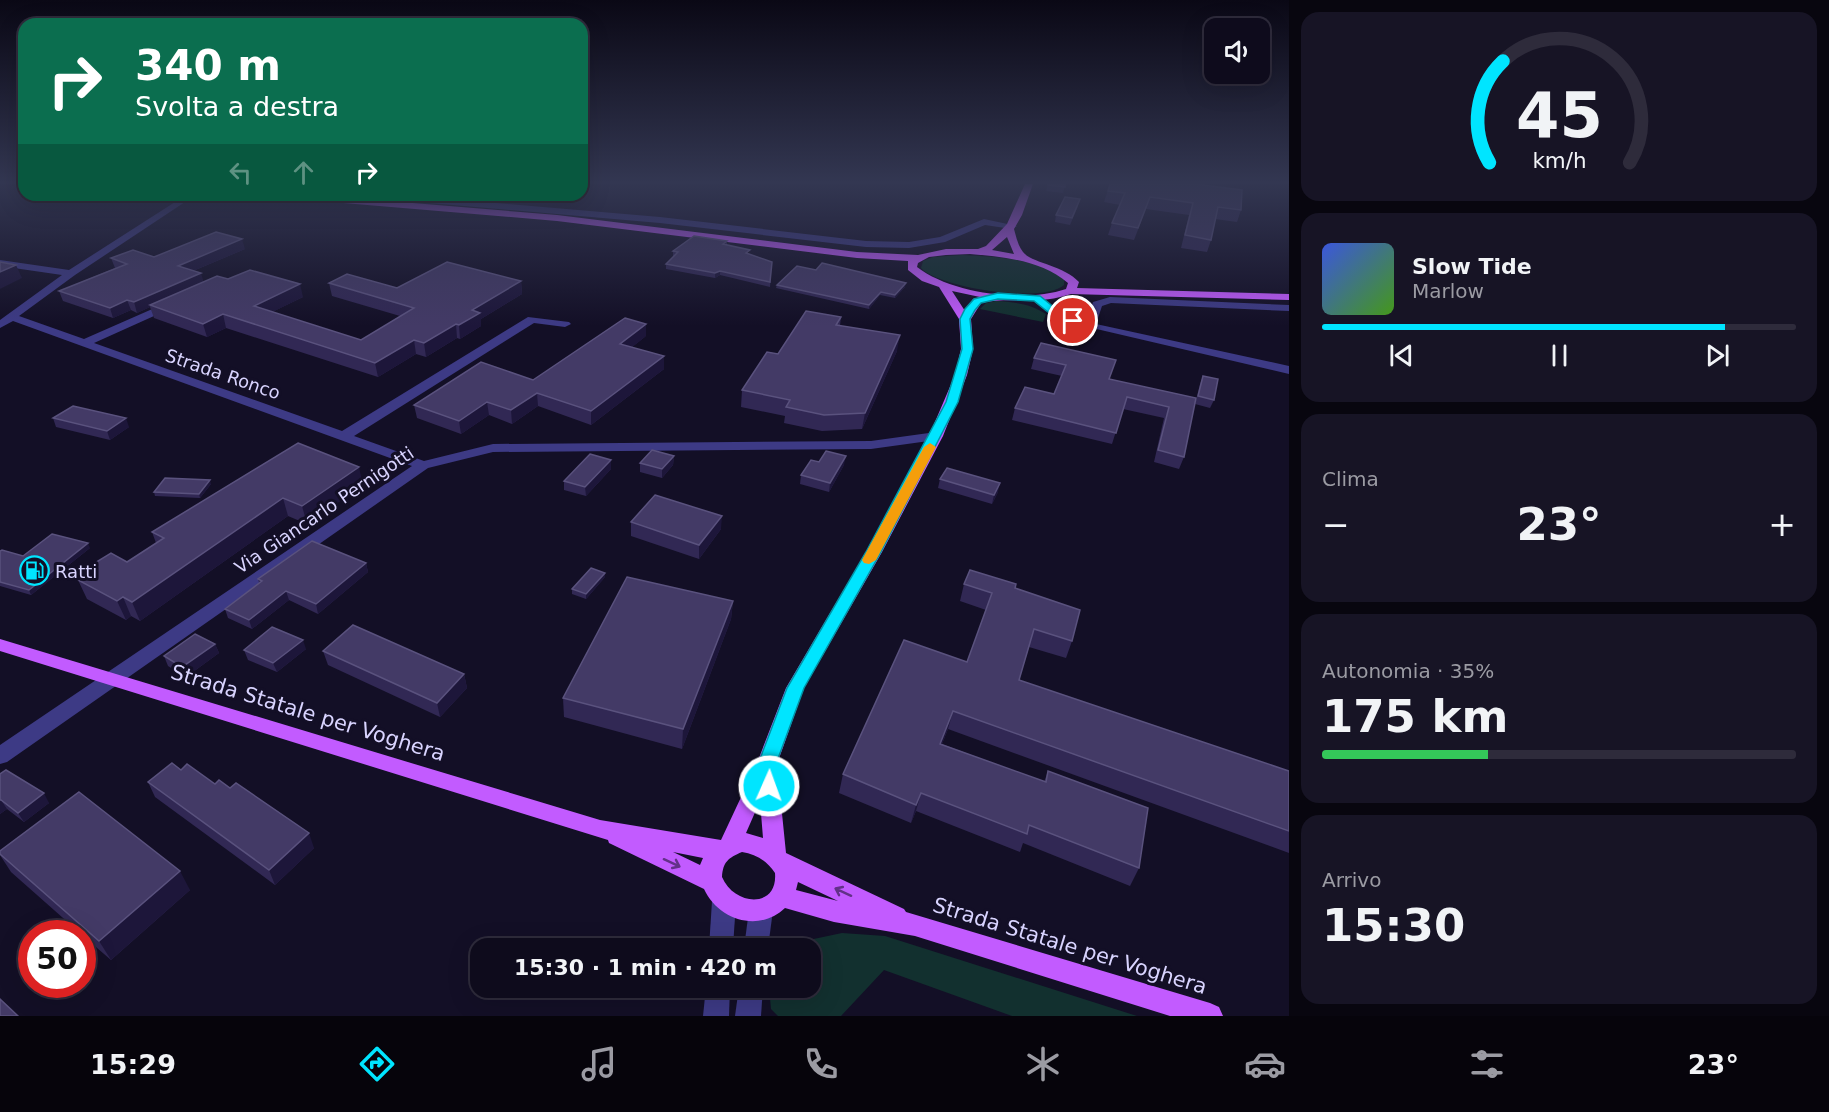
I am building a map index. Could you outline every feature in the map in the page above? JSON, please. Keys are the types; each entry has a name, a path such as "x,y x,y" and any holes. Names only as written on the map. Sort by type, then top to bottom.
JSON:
{"main road":[{"path":"666,231 857,255 917,258 941,252 979,252 1027,260 1070,276 1145,292"},
{"path":"979,252 988,250 1007,231"},
{"path":"1012,231 1018,253 1027,260"},
{"path":"857,255 912,268 943,285 998,296 1036,298 1070,291 1289,297"},
{"path":"912,268 913,261 917,258"},
{"path":"1070,276 1074,282 1070,291"},
{"path":"767,764 778,858 786,874 786,886 781,896 761,910 736,908 724,901 716,892 711,881 710,870 725,848 767,764 795,688 874,552 936,436 961,375 967,349 965,319 943,285"},
{"path":"965,319 977,301 998,296"},
{"name":"Strada Statale per Voghera","path":"0,645 600,829 711,881"},
{"name":"Strada Statale per Voghera","path":"600,829 725,848"},
{"path":"725,848 753,843 778,858"},
{"name":"Strada Statale per Voghera","path":"778,858 915,925"},
{"name":"Strada Statale per Voghera","path":"781,896 834,911 915,925 1210,1016"}],"street":[{"path":"0,326 71,273 135,231"},
{"path":"758,231 866,244 909,245 942,240 962,231"},
{"path":"0,263 71,273"},
{"path":"1036,298 1062,318 1090,326 1289,370"},
{"path":"1090,326 1096,304 1110,300 1289,308"},
{"path":"82,344 178,301"},
{"name":"Strada Ronco","path":"12,317 423,465"},
{"path":"344,436 532,319 542,318 565,324"},
{"name":"Via Giancarlo Pernigotti","path":"0,756 423,465 493,448 860,446 936,436"},
{"path":"722,938 724,901"},
{"path":"757,938 761,910"},
{"path":"716,1016 717,998"},
{"path":"748,1016 750,998"}],"green space":[{"path":"963,255 1029,263 1054,272 1064,279 1064,285 1053,291 1036,293 992,291 948,282 921,268 923,261 933,257"},
{"path":"996,301 1022,304 1046,314 1043,322 980,309 986,303"},
{"path":"842,933 885,936 1137,1016 1012,1016 884,970 841,1016 778,1016 771,1009 770,998 821,998 821,938 818,938"}],"building":[{"path":"1186,231 1213,231 1211,240 1185,235"},
{"path":"216,232 242,239 178,266 201,273 134,302 127,300 110,308 59,291 127,264 111,258 133,250 154,257"},
{"path":"694,236 727,241 723,244 750,250 746,253 772,262 770,282 720,271 715,273 666,264 678,252 673,251"},
{"path":"0,262 16,265 0,272"},
{"path":"447,262 521,281 472,310 480,313 459,325 456,324 424,343 414,340 375,363 223,314 203,324 150,305 217,276 228,279 250,270 300,284 254,306 361,340 414,308 329,283 347,274 397,288"},
{"path":"822,263 906,283 895,295 881,292 869,305 777,285 797,266 816,270"},
{"path":"806,311 841,317 836,325 900,335 865,413 824,415 786,407 790,400 742,390 767,352 778,354"},
{"path":"625,318 646,324 620,344 664,356 591,411 537,393 511,410 487,402 459,421 414,405 481,362 533,380"},
{"path":"1041,343 1116,360 1109,379 1196,398 1184,457 1158,450 1169,407 1127,397 1116,433 1015,408 1025,387 1054,394 1066,365 1034,358"},
{"path":"1203,376 1218,379 1214,400 1198,396"},
{"path":"73,406 126,418 107,431 53,418"},
{"path":"298,443 359,467 302,506 283,498 132,602 123,597 117,601 78,580 91,572 85,569 111,553 127,562 164,538 152,532"},
{"path":"652,450 674,456 662,469 640,463"},
{"path":"826,451 846,456 830,483 801,475 811,460 819,462"},
{"path":"590,454 611,460 585,487 564,481"},
{"path":"947,468 1000,483 994,495 940,479"},
{"path":"165,478 210,480 199,494 154,492"},
{"path":"655,495 722,516 699,545 631,522"},
{"path":"52,534 88,543 29,590 0,582 0,551 23,556"},
{"path":"312,541 366,563 316,604 286,591 249,620 225,609 262,581 258,579"},
{"path":"591,568 605,573 586,594 572,589"},
{"path":"970,570 1016,584 1015,588 1080,610 1072,641 1034,629 1019,680 1289,771 1289,831 953,711 940,744 1046,782 1048,771 1148,808 1139,868 1029,825 1027,834 921,793 916,805 843,774 904,640 967,662 992,593 964,584"},
{"path":"627,577 733,601 683,729 563,698"},
{"path":"353,625 464,674 437,703 323,651"},
{"path":"272,627 303,640 273,663 244,650"},
{"path":"195,634 215,644 182,667 164,656"},
{"path":"172,763 181,770 187,764 215,784 219,780 230,788 236,783 309,833 269,870 148,782"},
{"path":"6,770 44,793 18,813 0,800 0,774"},
{"path":"79,792 180,871 99,941 96,938 96,920 75,920 0,854 0,851"},
{"path":"0,999 18,1016 0,1016"}],"slow traffic":[{"path":"869,560 930,447"}],"place":[{"name":"Ratti","path":"34,571"}],"route":[{"path":"769,786 767,764 795,688 874,552 952,402 967,349 968,334 965,319 973,304 998,296 1036,298 1049,310 1062,318 1073,321"}]}
